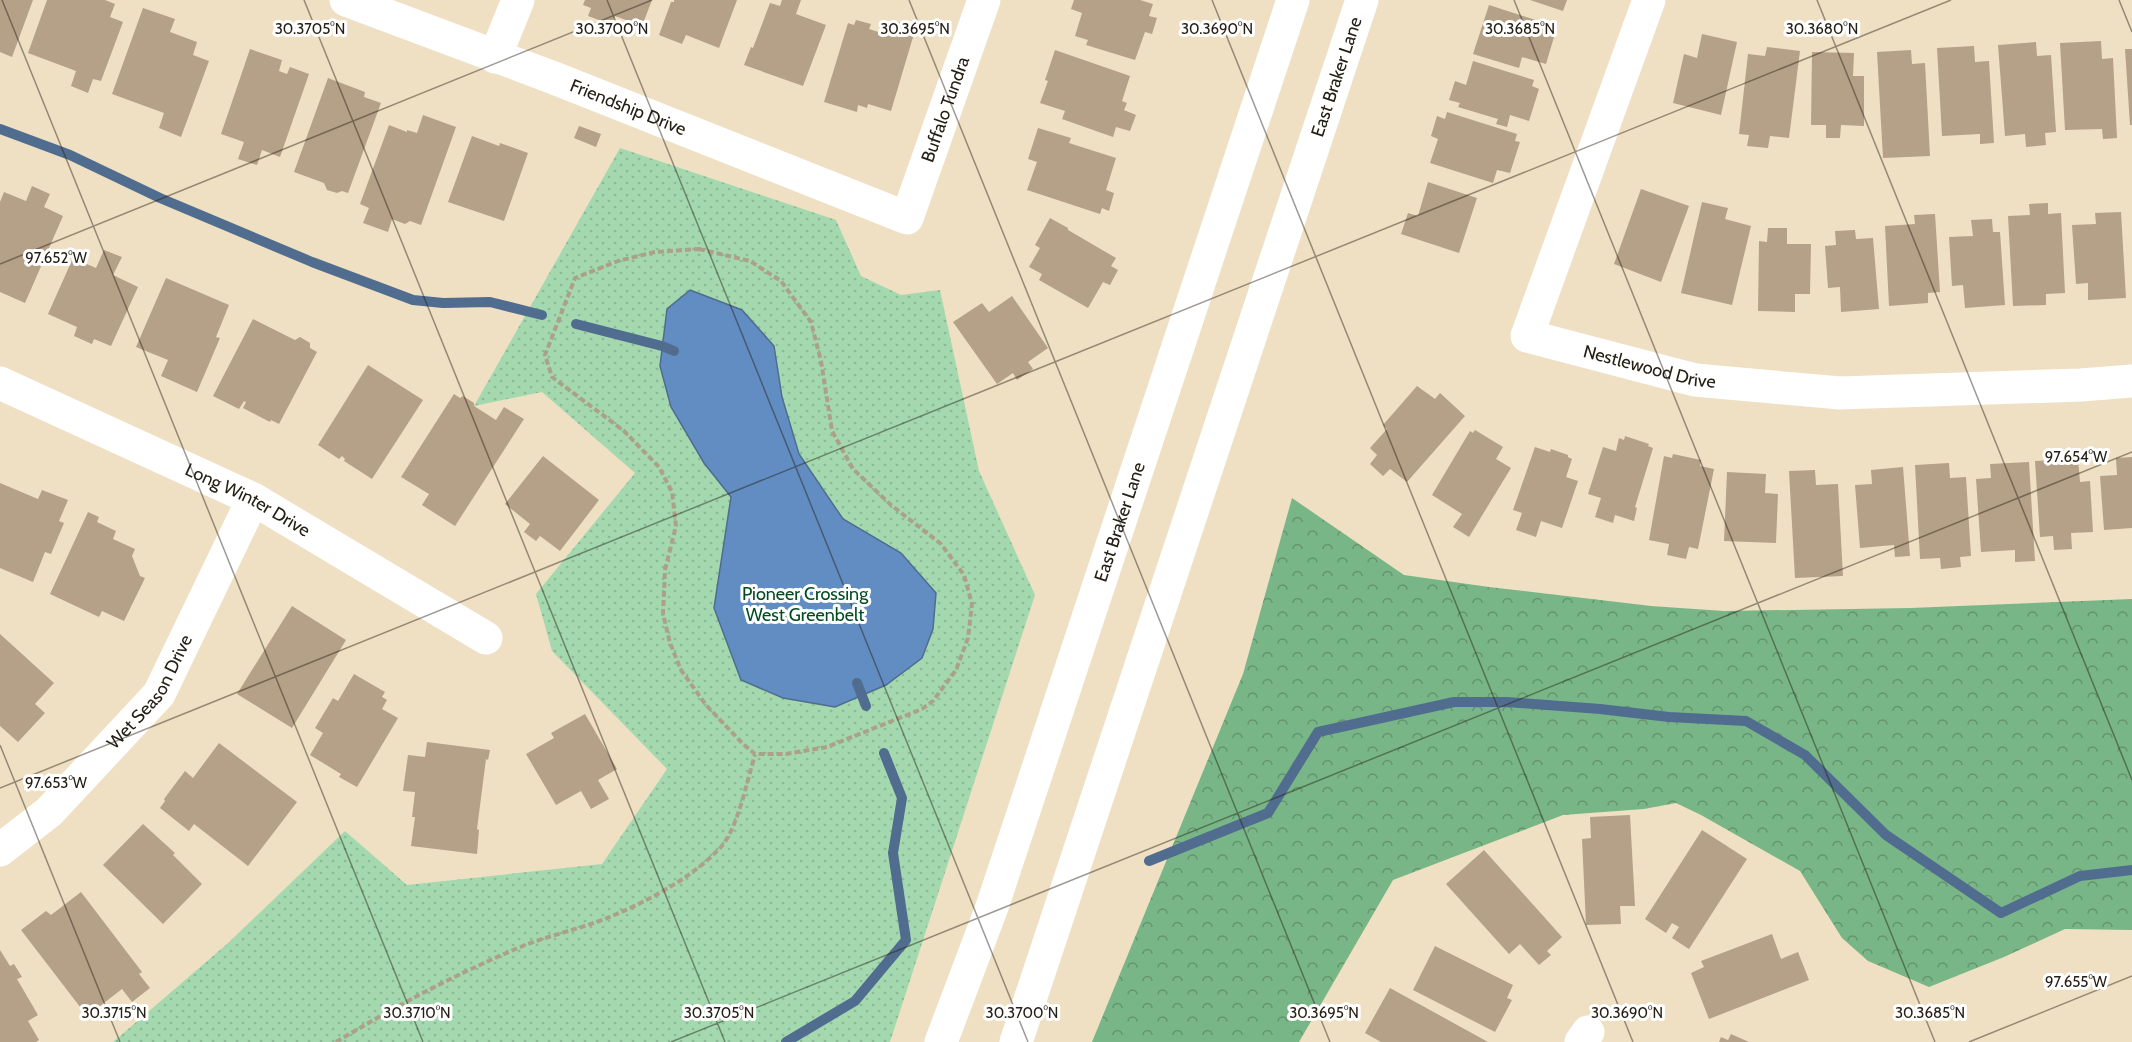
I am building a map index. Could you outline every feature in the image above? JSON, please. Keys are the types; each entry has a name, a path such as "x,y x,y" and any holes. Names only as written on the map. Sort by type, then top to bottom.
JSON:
{"street":[{"name":"Friendship Drive","path":"346,0 554,78 907,218"},
{"path":"495,57 518,0"},
{"name":"Buffalo Tundra","path":"907,218 984,0"},
{"name":"East Braker Lane","path":"941,1042 992,907 1293,0"},
{"name":"East Braker Lane","path":"1016,1042 1362,0"},
{"name":"Nestlewood Drive","path":"1649,0 1527,336 1695,380 1840,393 2081,385 2132,381"},
{"name":"Long Winter Drive","path":"0,383 253,499 486,638"},
{"name":"Wet Season Drive","path":"0,850 49,812 159,694 253,499"}],"path":[{"path":"699,249 750,261 781,281 811,322 821,361 832,431 853,469 891,505 941,544 964,574 972,604 968,638 956,670 933,701 922,709 827,747 786,754 755,754 706,705 681,670 670,643 663,614 664,570 676,526 672,492 658,467 624,431 552,377 545,355 575,278 618,261 655,252 699,249"},
{"path":"336,1042 402,1003 470,968 537,940 604,919 675,885 721,847 738,813 755,754"}],"green space":[{"name":"Pioneer Crossing West Greenbelt","path":"620,148 836,220 861,276 901,295 940,290 979,471 1035,595 890,1042 113,1042 227,944 345,831 407,885 602,864 667,769 552,651 536,594 635,473 542,392 474,406"},
{"path":"1292,498 1404,575 1489,587 1651,606 1724,611 1910,608 2132,599 2132,930 2065,929 2004,957 1929,987 1868,961 1842,938 1800,871 1676,803 1644,809 1563,815 1393,880 1299,1042 1092,1042 1243,674"}],"water":[{"path":"690,290 742,310 774,346 782,397 799,454 843,519 901,553 936,593 933,629 922,658 886,685 835,707 783,698 741,680 714,608 731,497 704,463 671,407 660,366 667,309"}],"building":[{"path":"0,0 33,0 12,57 0,52"},
{"path":"47,0 105,0 115,4 110,17 123,22 101,81 93,79 88,93 71,86 76,71 28,53"},
{"path":"585,0 652,0 642,26 615,16 612,25 588,16 591,8 583,5"},
{"path":"674,0 737,0 719,48 686,35 682,44 659,35 671,2"},
{"path":"782,0 801,0 796,14 826,25 803,86 744,65 770,3 780,6"},
{"path":"1074,0 1140,0 1153,4 1149,16 1157,18 1152,34 1145,32 1135,60 1086,45 1088,40 1075,36 1082,13 1071,9"},
{"path":"1530,0 1567,0 1563,11"},
{"path":"1489,5 1557,27 1546,64 1522,57 1519,68 1473,54"},
{"path":"143,8 175,19 170,32 197,42 193,55 209,61 181,137 159,128 164,113 112,94"},
{"path":"856,20 871,24 869,29 891,36 896,21 916,27 891,111 868,104 867,108 858,105 857,112 824,102 848,23 854,25"},
{"path":"1702,34 1737,42 1721,115 1673,103 1684,54 1697,58"},
{"path":"2101,41 2102,59 2113,58 2117,138 2103,139 2102,129 2065,130 2060,43"},
{"path":"2036,42 2037,56 2051,55 2056,132 2045,133 2046,145 2026,147 2025,134 2005,136 1998,45"},
{"path":"1974,46 1975,62 1989,61 1994,143 1980,144 1980,134 1942,136 1937,48"},
{"path":"1767,47 1800,51 1789,138 1770,136 1768,148 1747,146 1749,135 1739,134 1748,54 1765,56"},
{"path":"250,49 282,60 279,71 287,74 290,67 309,74 280,157 262,150 257,165 238,159 244,142 221,134"},
{"path":"2125,49 2132,49 2132,125 2130,125"},
{"path":"1055,50 1130,76 1122,101 1127,103 1124,110 1136,115 1130,131 1116,127 1113,137 1062,119 1065,111 1040,103"},
{"path":"1911,50 1912,64 1925,63 1930,156 1883,158 1877,52"},
{"path":"1812,52 1854,53 1853,76 1864,76 1864,126 1841,125 1840,138 1826,138 1826,125 1811,125"},
{"path":"1473,61 1534,80 1532,86 1539,89 1529,121 1510,115 1507,127 1496,124 1498,119 1458,107 1460,103 1449,100 1455,81 1466,85"},
{"path":"328,78 365,92 364,97 381,103 348,193 327,190 324,183 294,172"},
{"path":"1447,112 1517,134 1515,141 1520,142 1510,173 1497,170 1493,183 1430,163 1438,139 1431,136 1437,116 1445,119"},
{"path":"423,115 456,127 421,225 410,221 405,224 392,219 388,232 363,223 369,208 360,204 389,125 417,133"},
{"path":"579,126 601,134 596,147 574,138"},
{"path":"1038,128 1071,138 1069,143 1116,158 1106,190 1114,193 1109,211 1102,208 1100,214 1027,190 1037,162 1028,159"},
{"path":"472,136 528,153 504,221 448,202"},
{"path":"1428,182 1477,198 1459,253 1401,234 1408,213 1418,216"},
{"path":"32,186 50,194 44,207 63,216 25,303 0,292 0,202 4,192 26,201"},
{"path":"1641,189 1689,206 1661,282 1614,264"},
{"path":"1702,202 1728,208 1725,219 1751,226 1732,305 1681,293"},
{"path":"2048,203 2048,214 2061,213 2065,293 2046,294 2046,305 2013,306 2008,216 2030,215 2029,204"},
{"path":"2121,212 2126,298 2088,300 2088,283 2076,284 2072,225 2096,224 2095,213"},
{"path":"1935,214 1940,292 1928,293 1928,303 1889,306 1885,226 1915,224 1914,215"},
{"path":"1050,218 1116,258 1111,266 1118,270 1110,285 1103,282 1088,308 1039,280 1042,274 1029,267 1040,248 1035,245"},
{"path":"1992,219 1993,232 2000,232 2005,305 1965,308 1963,285 1952,286 1949,237 1973,236 1971,220"},
{"path":"1768,228 1787,228 1787,244 1811,244 1810,294 1795,294 1795,312 1758,311 1759,241 1767,242"},
{"path":"1855,230 1856,239 1873,238 1879,309 1841,312 1840,287 1828,288 1825,246 1836,245 1835,231"},
{"path":"104,250 122,257 113,275 138,287 111,346 94,339 92,344 74,336 77,327 48,314 73,258 96,268"},
{"path":"166,278 229,305 216,337 220,338 197,392 161,376 168,360 136,347"},
{"path":"1012,296 1048,348 1028,362 1033,369 1017,380 1013,373 997,384 953,322 982,303 989,312"},
{"path":"253,319 295,340 300,337 310,343 310,348 317,352 279,424 271,420 270,422 243,408 246,402 244,401 239,409 213,396"},
{"path":"368,365 423,400 372,479 344,461 342,456 339,459 318,445"},
{"path":"1417,386 1435,399 1440,393 1465,416 1407,482 1390,469 1383,476 1370,464 1377,455 1370,448 1387,429 1383,425"},
{"path":"454,394 460,398 463,396 496,420 504,407 524,419 455,526 422,505 429,494 401,477"},
{"path":"1475,430 1503,447 1496,459 1511,468 1469,537 1453,527 1462,514 1432,495 1470,431 1473,433"},
{"path":"1625,436 1649,444 1648,446 1653,448 1635,507 1637,508 1634,521 1615,515 1613,523 1595,517 1601,498 1588,494 1603,447 1616,451 1619,438 1624,440"},
{"path":"1535,447 1550,452 1551,449 1568,455 1572,459 1566,477 1578,481 1562,528 1541,521 1536,537 1516,530 1522,513 1513,510"},
{"path":"1673,454 1701,460 1700,466 1714,469 1698,549 1689,547 1686,559 1667,555 1669,544 1649,540 1664,456 1672,458"},
{"path":"543,456 599,500 560,551 540,536 536,541 524,532 530,524 505,504"},
{"path":"2132,457 2132,528 2104,530 2100,476 2117,475 2116,458"},
{"path":"2078,459 2080,482 2090,481 2093,532 2071,533 2072,549 2054,550 2053,536 2040,537 2035,461"},
{"path":"2029,462 2035,561 2015,562 2015,550 1981,552 1976,479 1991,478 1990,464"},
{"path":"1949,463 1950,478 1966,477 1971,556 1960,557 1961,567 1941,569 1940,558 1920,559 1915,465"},
{"path":"1903,467 1910,556 1895,557 1894,545 1860,548 1855,485 1872,484 1871,470"},
{"path":"1815,470 1816,485 1838,484 1843,576 1795,578 1789,471"},
{"path":"1727,472 1766,474 1765,493 1778,494 1776,543 1724,541"},
{"path":"0,483 38,499 42,490 68,500 59,521 64,523 51,554 45,552 33,582 0,568"},
{"path":"88,512 99,517 97,522 116,531 113,539 135,549 132,556 140,576 145,578 124,621 102,611 99,617 50,594"},
{"path":"292,606 346,640 292,728 237,694"},
{"path":"0,634 54,683 35,704 45,713 18,742 0,726"},
{"path":"354,674 385,692 382,697 387,700 382,709 398,718 357,787 339,777 341,774 310,755 323,733 315,728 333,698 338,701"},
{"path":"585,714 617,769 598,780 609,799 591,809 581,791 556,805 526,754 554,738 551,733"},
{"path":"427,742 490,750 488,760 486,759 477,829 479,830 477,854 411,846 415,817 412,817 415,792 403,791 408,755 425,757"},
{"path":"219,743 297,802 248,866 194,824 189,831 160,808 185,771 193,778"},
{"path":"1630,815 1635,906 1620,906 1621,924 1586,925 1582,839 1591,838 1590,817"},
{"path":"143,824 175,853 173,855 202,884 163,924 103,865"},
{"path":"1702,830 1747,859 1689,949 1672,938 1679,927 1672,923 1666,933 1645,919"},
{"path":"1484,850 1562,937 1547,951 1551,955 1539,965 1520,944 1509,954 1446,884"},
{"path":"81,892 142,972 139,974 150,988 132,1002 122,989 87,1016 21,930 46,911 51,915"},
{"path":"1772,934 1781,959 1798,952 1809,980 1709,1019 1691,973 1704,967 1701,961"},
{"path":"1435,946 1513,985 1507,998 1512,1000 1495,1032 1413,990"},
{"path":"0,950 10,966 14,964 22,977 17,979 38,1015 28,1021 39,1040 36,1042 0,1042"},
{"path":"1390,988 1488,1042 1381,1042 1365,1033"},
{"path":"1731,1034 1749,1042 1719,1042 1721,1037 1728,1040"}],"waterway":[{"path":"0,129 70,155 160,198 312,262 413,300 443,303 490,302 542,315"},
{"path":"576,324 674,351"},
{"path":"857,683 866,706"},
{"path":"1149,861 1268,813 1318,732 1454,702 1507,702 1669,717 1746,721 1805,755 1886,835 2001,913 2080,876 2132,870"},
{"path":"786,1042 855,1001 906,940 893,853 902,798 884,753"}]}
